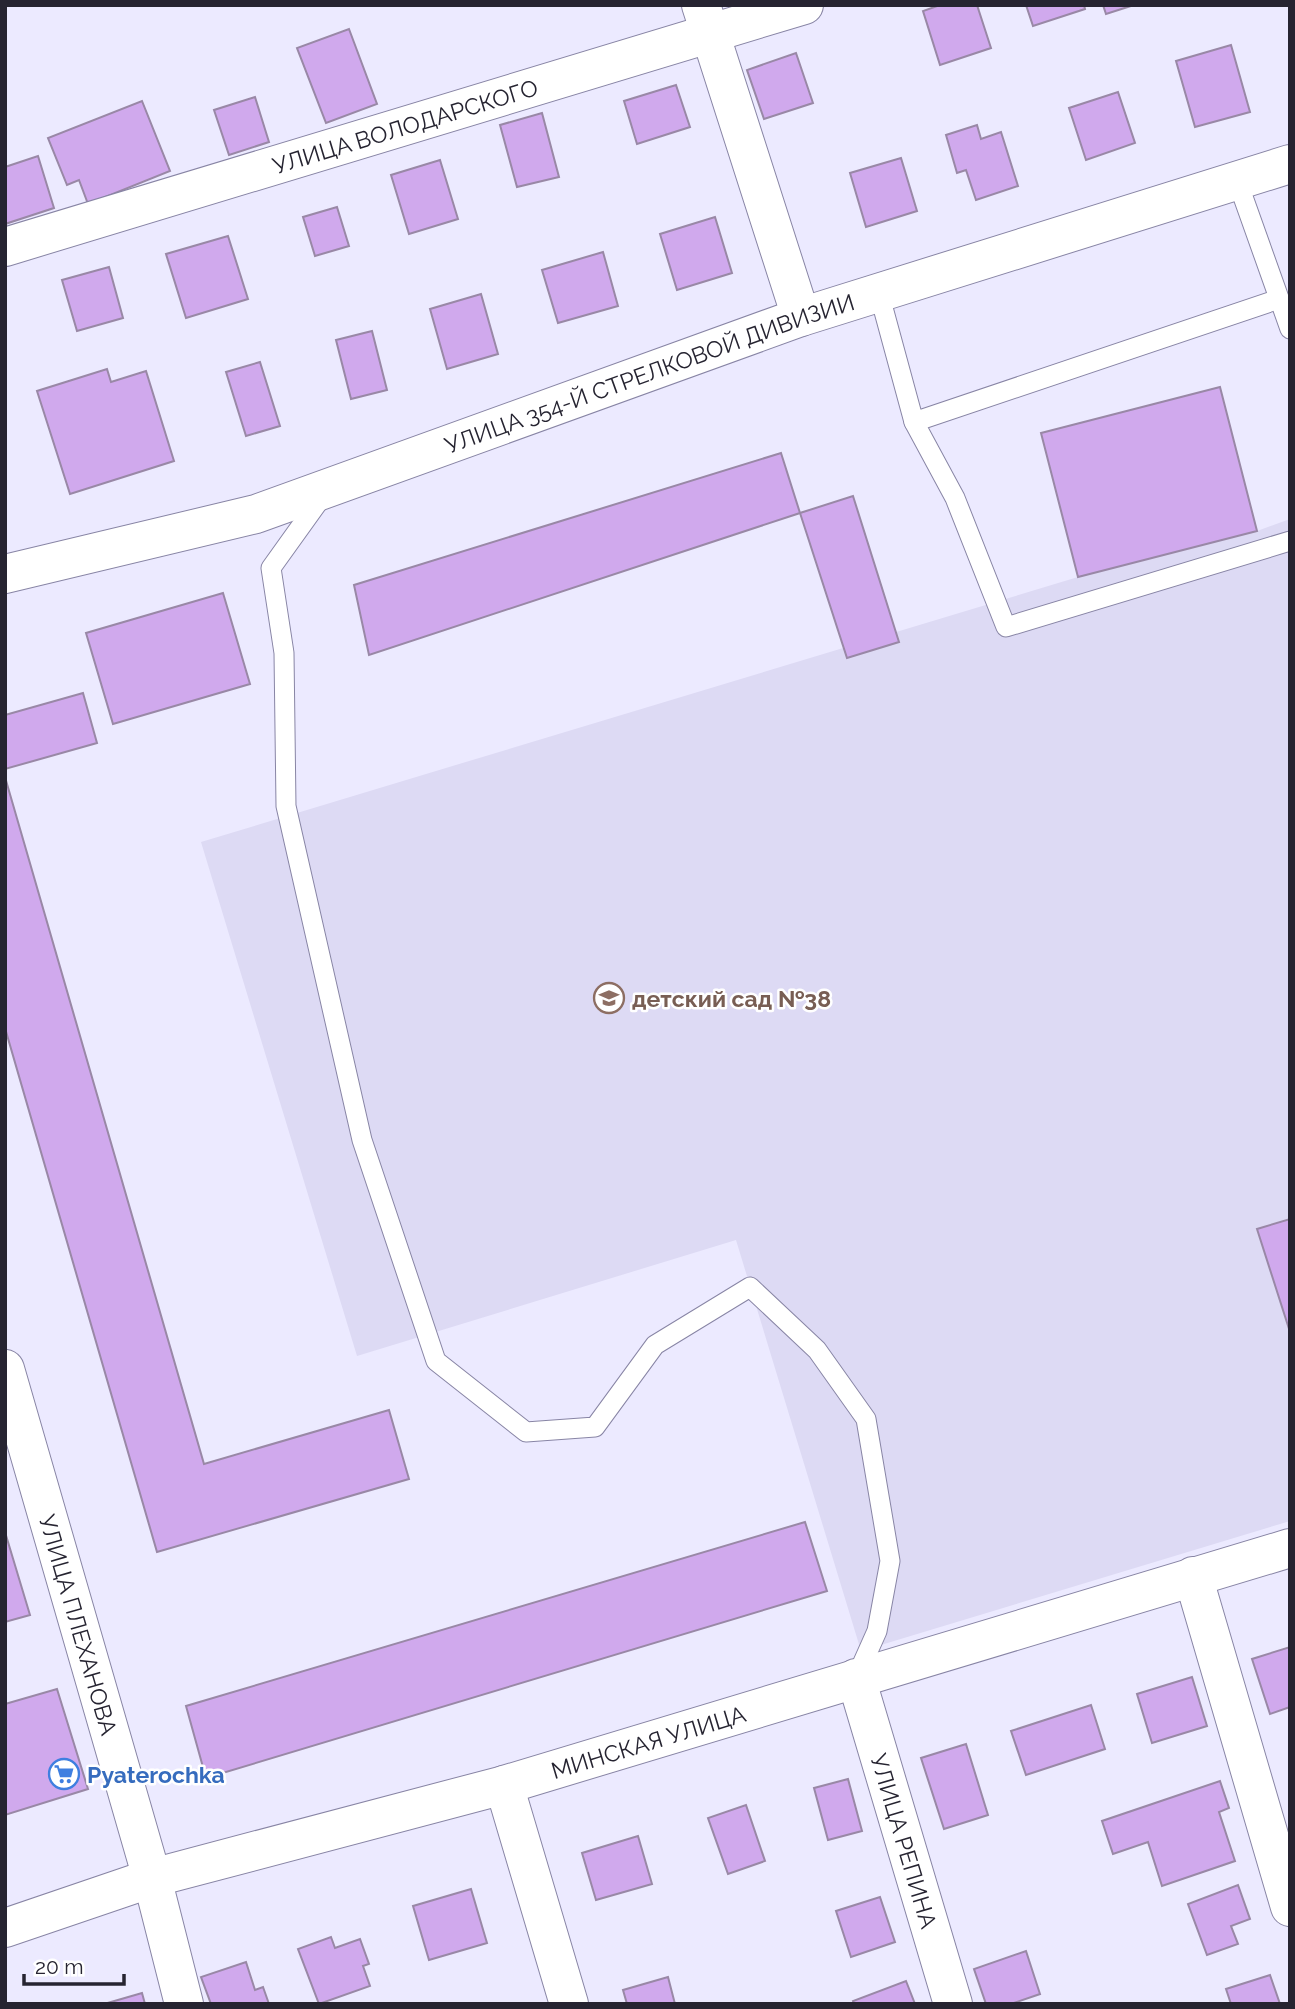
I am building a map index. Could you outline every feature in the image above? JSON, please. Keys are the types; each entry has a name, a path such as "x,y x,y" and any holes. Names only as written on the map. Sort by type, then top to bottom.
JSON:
{"street":[{"name":"УЛИЦА ВОЛОДАРСКОГО","path":"5,247 706,20 804,5"},
{"path":"706,20 801,317"},
{"name":"УЛИЦА 354-Й СТРЕЛКОВОЙ ДИВИЗИИ","path":"5,574 256,514 801,317 1290,164"},
{"name":"УЛИЦА ПЛЕХАНОВА","path":"5,1369 152,1878 184,2004"},
{"name":"МИНСКАЯ УЛИЦА","path":"5,1928 152,1878 504,1785 1290,1548"},
{"path":"1193,1576 1290,1907"},
{"name":"УЛИЦА РЕПИНА","path":"856,1678 953,2004"},
{"path":"504,1785 569,2004"}],"lane":[{"path":"1237,180 1290,329"},
{"path":"879,293 914,422 955,498 1006,627 1290,541"},
{"path":"914,422 1279,299"},
{"path":"328,488 271,568 284,653 286,806 362,1140 436,1361 526,1432 594,1427 655,1345 750,1287 817,1350 866,1419 890,1561 877,1631 856,1678"}],"shaded area":[{"path":"1290,519 1290,1521 861,1651 736,1240 357,1356 201,842 1078,577 1257,531"}],"building":[{"path":"940,5 977,5 991,48 940,65 923,11"},
{"path":"1026,5 1084,5 1085,9 1033,26"},
{"path":"1103,5 1134,5 1106,14"},
{"path":"349,29 377,104 326,123 297,48"},
{"path":"1231,45 1250,112 1195,127 1176,61"},
{"path":"796,53 813,103 764,119 747,70"},
{"path":"676,85 690,127 637,144 624,101"},
{"path":"1118,92 1135,143 1086,160 1069,108"},
{"path":"255,97 269,142 229,155 214,110"},
{"path":"142,101 170,171 88,204 79,180 67,185 48,138"},
{"path":"542,113 559,177 517,187 500,125"},
{"path":"977,125 981,139 1001,132 1018,186 976,200 966,170 957,173 946,135"},
{"path":"38,156 54,208 5,224 5,167"},
{"path":"901,158 917,211 866,227 850,173"},
{"path":"440,160 458,219 409,234 391,175"},
{"path":"337,207 349,246 315,256 303,217"},
{"path":"715,217 732,273 677,290 660,234"},
{"path":"228,236 248,299 186,318 166,254"},
{"path":"603,252 618,306 558,323 542,270"},
{"path":"109,267 123,318 77,331 62,280"},
{"path":"481,294 498,354 447,369 430,309"},
{"path":"372,331 387,390 351,399 336,340"},
{"path":"260,362 280,426 246,436 226,372"},
{"path":"107,369 111,382 146,371 174,461 70,494 37,391"},
{"path":"1220,387 1257,531 1078,577 1041,433"},
{"path":"781,453 800,513 369,655 354,585"},
{"path":"853,496 899,642 847,658 800,513"},
{"path":"223,593 250,684 113,724 86,633"},
{"path":"83,693 97,743 5,769 5,715"},
{"path":"5,777 204,1464 389,1410 409,1479 157,1552 5,1028"},
{"path":"1290,1219 1290,1332 1257,1229"},
{"path":"805,1522 827,1591 206,1778 186,1706"},
{"path":"5,1532 30,1615 5,1622"},
{"path":"1290,1647 1290,1707 1270,1714 1252,1659"},
{"path":"1192,1677 1207,1726 1152,1743 1137,1694"},
{"path":"57,1689 88,1789 5,1815 5,1704"},
{"path":"1091,1705 1105,1749 1026,1775 1011,1731"},
{"path":"966,1744 988,1815 944,1829 921,1758"},
{"path":"848,1779 862,1831 828,1840 814,1788"},
{"path":"1220,1781 1229,1808 1219,1812 1235,1861 1162,1886 1148,1842 1113,1854 1102,1821"},
{"path":"746,1805 765,1861 728,1874 708,1818"},
{"path":"638,1836 652,1884 596,1900 582,1853"},
{"path":"1238,1885 1250,1919 1231,1926 1238,1944 1207,1955 1188,1904"},
{"path":"471,1889 487,1943 429,1960 413,1906"},
{"path":"880,1897 895,1942 851,1957 836,1911"},
{"path":"331,1937 335,1948 360,1939 369,1964 363,1966 370,1986 319,2004 298,1949"},
{"path":"1026,1951 1040,1994 1011,2004 986,2004 974,1969"},
{"path":"246,1962 255,1990 263,1987 269,2004 211,2004 201,1977"},
{"path":"1270,1975 1280,2004 1231,2004 1226,1989"},
{"path":"668,1977 675,2004 627,2004 623,1990"},
{"path":"906,1981 915,2004 854,2004 853,2001"},
{"path":"142,1993 145,2004 104,2004"}],"place":[{"name":"детский сад №38","path":"609,998"},
{"name":"Pyaterochka","path":"64,1774"}]}
